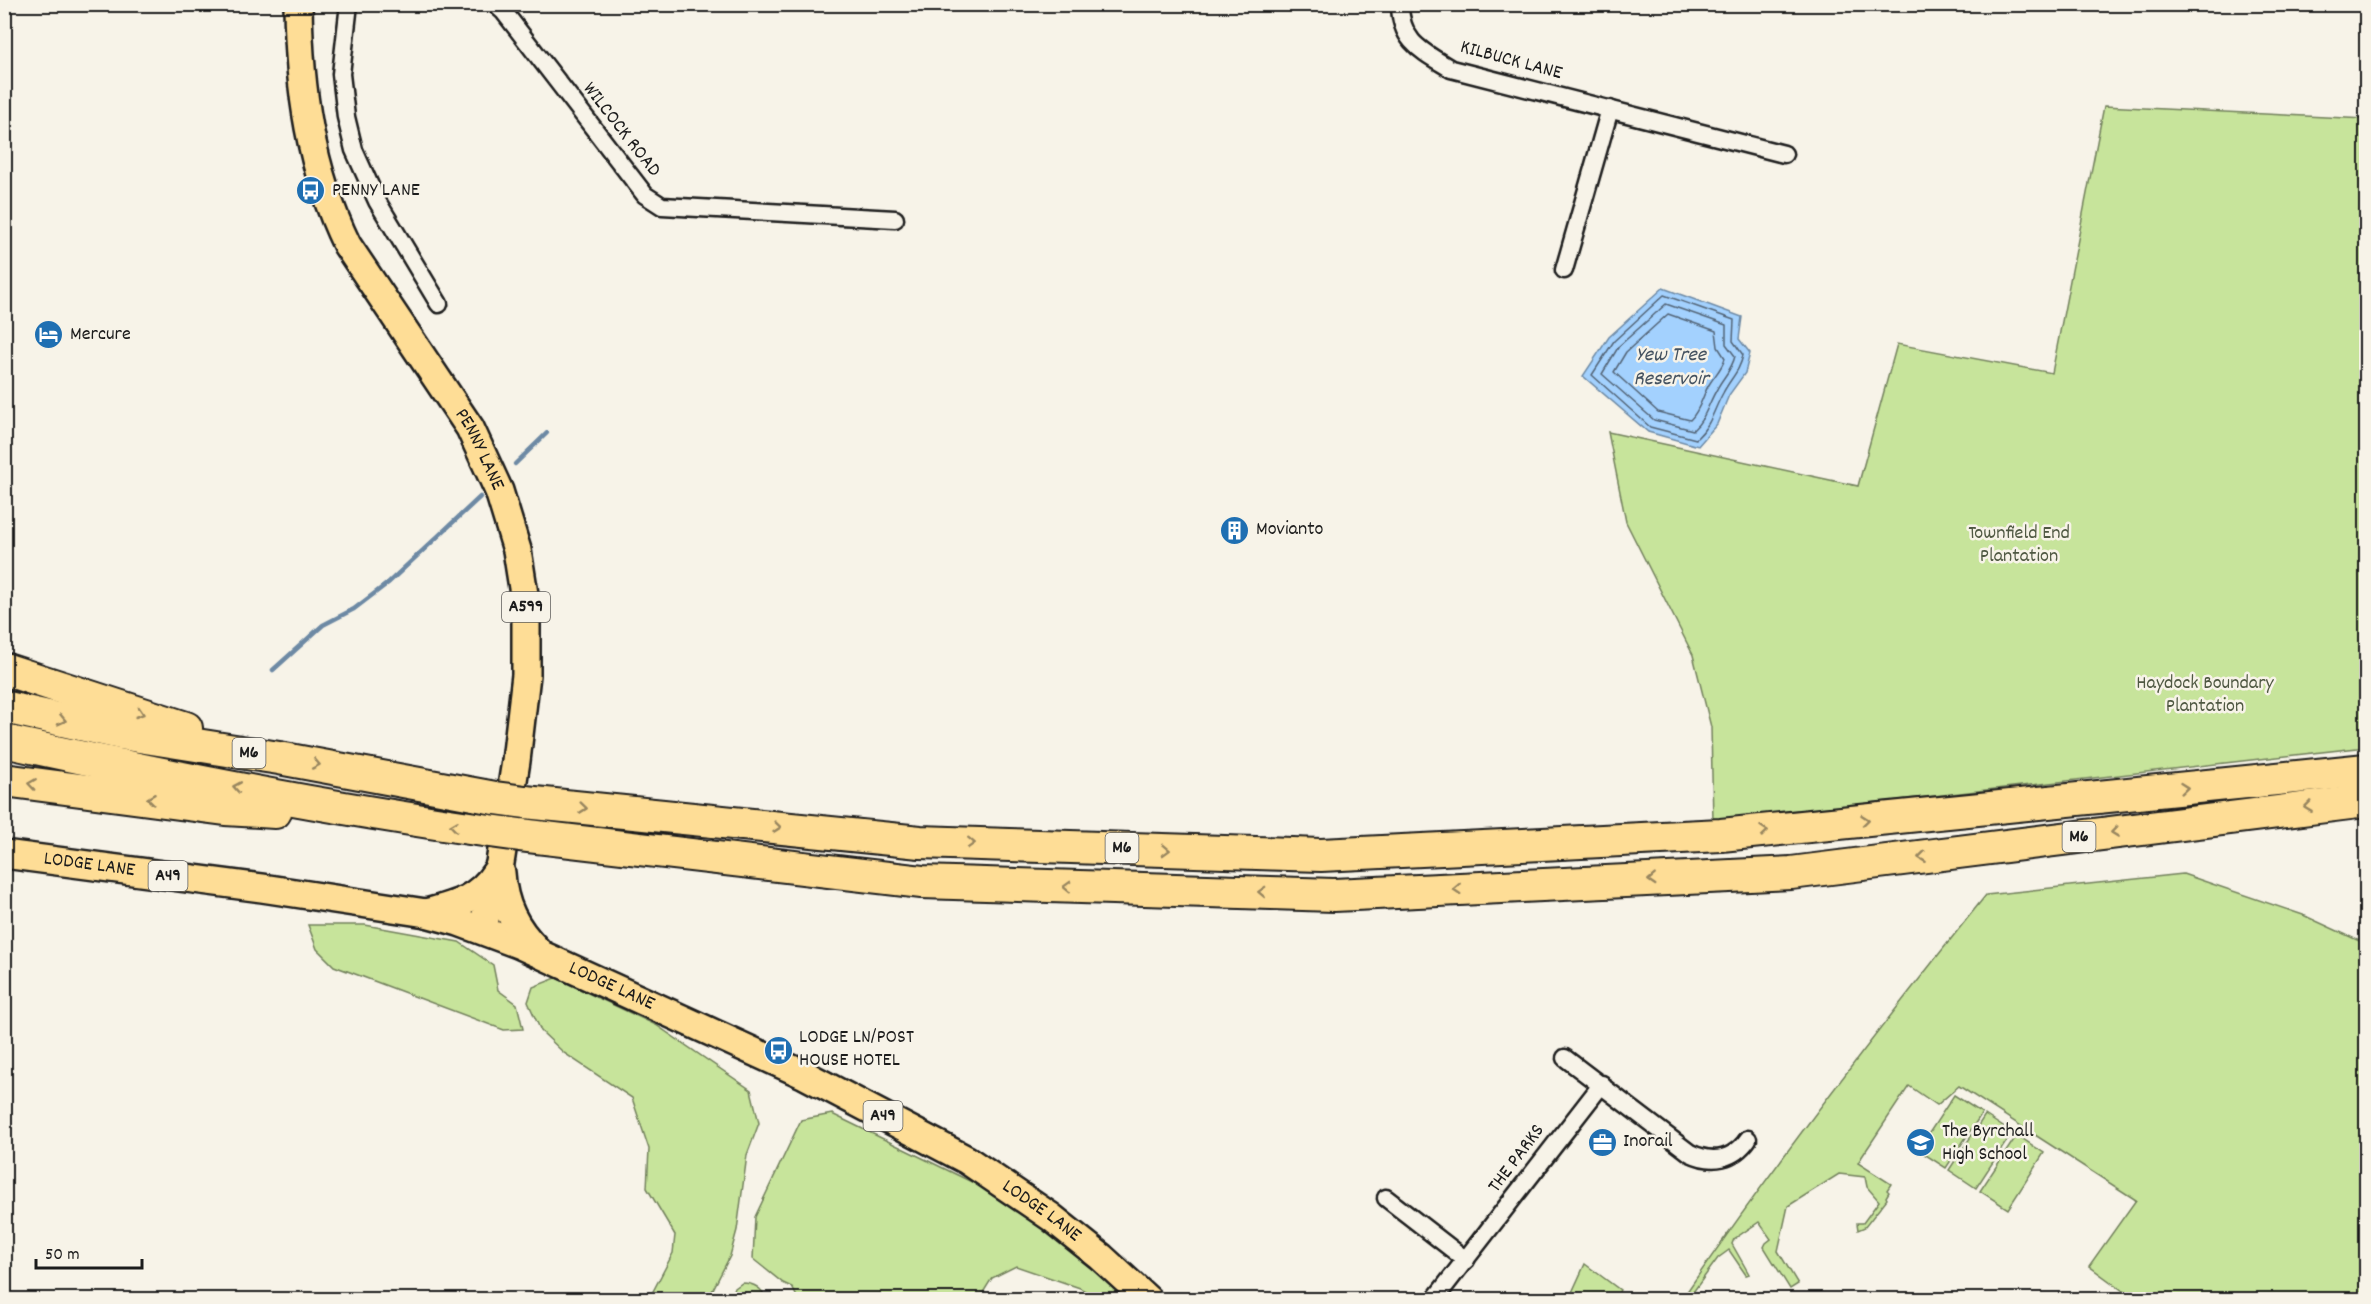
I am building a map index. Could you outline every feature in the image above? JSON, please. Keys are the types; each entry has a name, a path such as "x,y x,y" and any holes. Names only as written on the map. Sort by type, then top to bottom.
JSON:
{"highway":[{"path":"4,669 279,758"},
{"name":"M6","path":"4,707 120,733 279,758 510,800 920,842 1321,855 1721,835 2367,770"},
{"name":"M6","path":"4,741 122,766 418,821 921,882 1334,894 1791,873 2367,801"},
{"path":"4,780 225,809 418,821"}],"main road":[{"name":"PENNY LANE","path":"298,4 304,109 317,170 335,220 347,245 470,428 499,490 517,550 526,607 526,675 516,761 500,863 482,930"},
{"name":"LODGE LANE","path":"4,854 262,888 426,913 482,930 538,952 804,1076 967,1160 1052,1217 1148,1299"},
{"path":"426,913 458,904 478,893 487,885 500,863"},
{"name":"A599","path":"500,863 502,890 511,917 526,940 538,952"}],"street":[{"path":"349,4 341,74 346,117 354,150 377,201 440,304"},
{"name":"WILCOCK ROAD","path":"495,4 504,12 645,195 662,206 895,219"},
{"name":"KILBUCK LANE","path":"1400,4 1404,32 1418,49 1451,69 1785,154"},
{"path":"1564,270 1610,109"},
{"path":"415,298 429,288"},
{"path":"1565,1058 1698,1157 1720,1159 1743,1146 1748,1139"},
{"name":"THE PARKS","path":"1434,1299 1602,1084"},
{"path":"1386,1198 1466,1260"}],"green space":[{"name":"Townfield End Plantation","path":"2104,106 2366,119 2366,747 1713,821 1711,727 1693,655 1626,522 1608,432 1858,486 1897,344 2052,373"},
{"path":"2183,874 2303,915 2366,944 2366,1299 2134,1299 2089,1266 2136,1200 1959,1086 1937,1105 1909,1086 1858,1163 1891,1184 1887,1190 1889,1192 1887,1199 1865,1227 1858,1230 1857,1223 1863,1223 1879,1201 1867,1187 1865,1177 1839,1174 1788,1206 1778,1251 1798,1284 1790,1289 1764,1247 1771,1239 1759,1222 1734,1239 1732,1244 1749,1274 1746,1275 1729,1250 1718,1258 1688,1299 1682,1299 1830,1094 1986,895"},
{"path":"308,925 365,925 459,942 493,965 498,990 517,1004 523,1029 504,1030 334,966 317,949"},
{"path":"556,978 656,1025 751,1090 759,1123 747,1155 737,1230 730,1256 708,1299 649,1299 673,1253 675,1235 647,1188 649,1149 632,1098 564,1053 541,1031 528,1002 533,987"},
{"path":"1954,1095 1982,1113 1946,1168 1918,1150"},
{"path":"832,1114 1019,1205 1139,1299 1098,1299 1080,1288 1016,1266 992,1278 979,1299 798,1299 792,1287 783,1283 753,1259 755,1217 801,1120"},
{"path":"1985,1115 2012,1133 1976,1188 1949,1170"},
{"path":"2017,1135 2044,1153 2008,1209 1980,1191"},
{"path":"1585,1264 1620,1290 1615,1299 1569,1299"},
{"path":"742,1283 757,1287 766,1299 728,1299 735,1288"}],"water":[{"name":"Yew Tree Reservoir","path":"1663,288 1742,317 1739,339 1750,353 1745,373 1729,395 1717,424 1698,446 1648,432 1583,376 1609,337"}],"waterway":[{"path":"515,464 547,433"},
{"path":"273,670 323,625 354,609 388,583 480,497"}],"place":[{"name":"PENNY LANE","path":"311,191"},
{"name":"Mercure","path":"49,335"},
{"name":"Movianto","path":"1235,530"},
{"name":"LODGE LN/POST HOUSE HOTEL","path":"778,1050"},
{"name":"Inorail","path":"1602,1142"},
{"name":"The Byrchall High School","path":"1921,1143"}],"park label":[{"name":"Haydock Boundary Plantation","path":"2205,696"}]}
